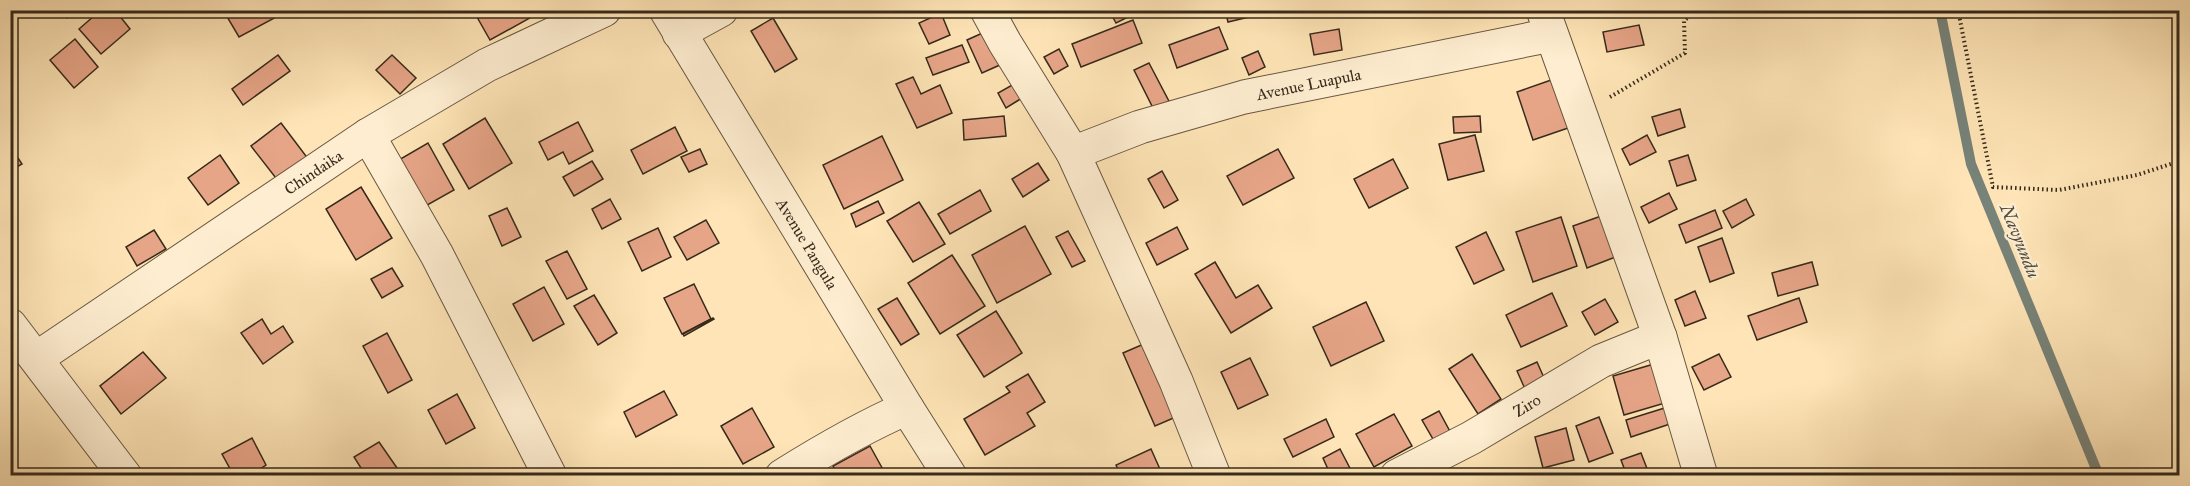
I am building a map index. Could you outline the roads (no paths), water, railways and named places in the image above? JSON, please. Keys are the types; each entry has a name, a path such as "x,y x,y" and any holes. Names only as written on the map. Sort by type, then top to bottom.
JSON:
{"street":[{"name":"Chindaika","path":"37,358 368,135 487,65 604,10"},
{"path":"672,22 721,10"},
{"path":"987,10 1073,153 1176,381 1214,476"},
{"name":"Avenue Pangula","path":"672,22 950,476"},
{"path":"1547,23 1660,338 1701,476"},
{"name":"Avenue Luapula","path":"1073,153 1140,127 1244,97 1547,23"},
{"path":"368,135 437,255 550,476"},
{"path":"10,326 37,358 125,476"},
{"name":"Ziro","path":"1397,476 1480,433 1601,361 1660,338"},
{"path":"782,476 870,425 907,408"}],"waterway":[{"name":"Navyundu","path":"1940,10 1971,164 2099,476"}]}
